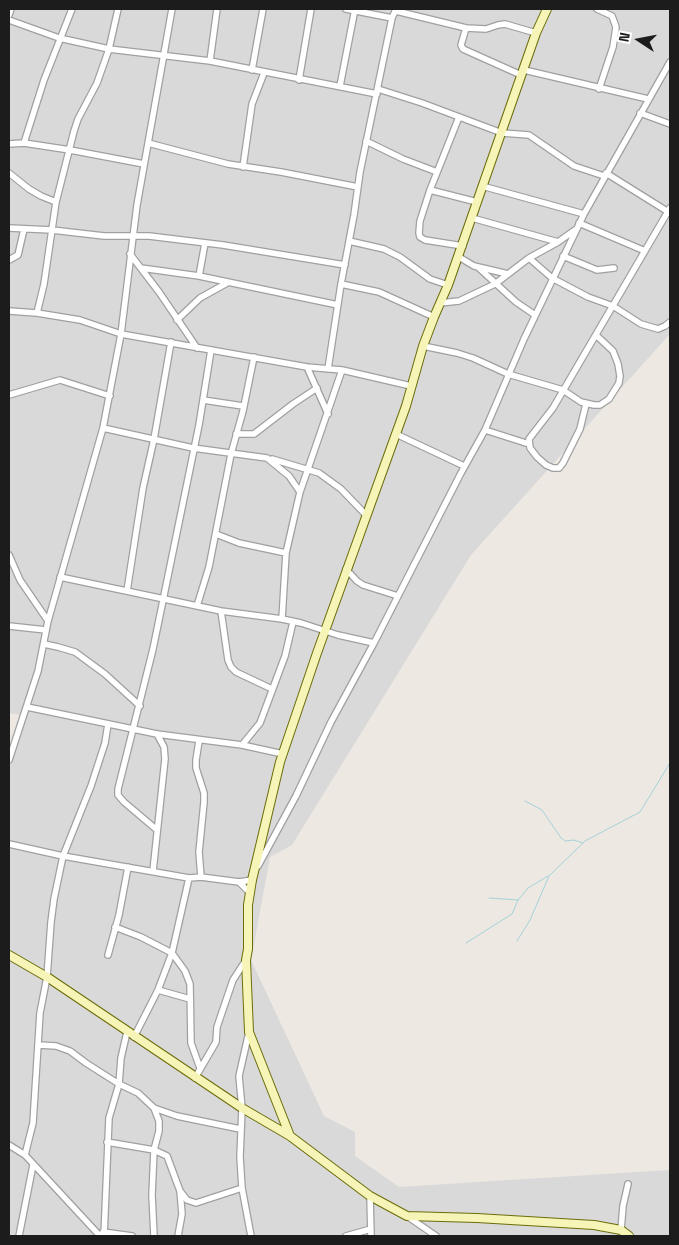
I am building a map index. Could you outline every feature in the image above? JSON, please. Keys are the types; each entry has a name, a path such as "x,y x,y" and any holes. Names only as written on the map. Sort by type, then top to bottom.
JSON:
{"street":[{"path":"9,14 11,9"},
{"path":"24,144 59,38 72,9"},
{"path":"38,313 56,202 78,119 97,84 109,49 118,9"},
{"path":"9,760 27,707 44,644 48,621 103,428 110,396 121,334 130,254 144,164 172,9"},
{"path":"210,61 217,9"},
{"path":"252,70 262,9"},
{"path":"299,80 311,9"},
{"path":"346,9 392,18"},
{"path":"251,1236 242,1188 240,1129 242,1108 239,1076 249,1032 246,960 248,949 249,892 283,754 324,632 396,434 423,346 459,257 536,32 547,9"},
{"path":"597,9 612,16 616,27 613,47 599,89"},
{"path":"340,86 354,10"},
{"path":"328,369 366,141 392,18 396,10 466,28 486,30 498,24 505,24 536,32"},
{"path":"9,20 59,38 109,49 210,61 299,80 377,91 502,133 529,135 574,166 605,175 670,211 612,306 554,408 531,436 529,444"},
{"path":"466,28 461,45 466,52 523,72 648,100"},
{"path":"255,870 296,796 331,722 374,643 464,466 485,430 508,374 552,278 584,214 670,62"},
{"path":"243,167 252,104 264,73"},
{"path":"640,113 670,124"},
{"path":"459,117 430,190 420,221 420,237 425,240 463,246"},
{"path":"366,141 403,159 437,172"},
{"path":"148,143 243,167 281,172 358,187"},
{"path":"9,152 10,144 24,144 70,150 144,164"},
{"path":"9,173 29,189 56,202"},
{"path":"482,186 584,214"},
{"path":"430,190 477,202"},
{"path":"472,218 558,242"},
{"path":"578,226 645,251"},
{"path":"440,303 459,301 495,284 530,258 558,242 578,226"},
{"path":"9,228 52,230 104,236 134,236 344,264"},
{"path":"9,260 18,255 24,230"},
{"path":"349,241 384,249 400,257 430,279 448,285"},
{"path":"199,276 205,244"},
{"path":"130,254 197,348"},
{"path":"563,256 597,270 614,268"},
{"path":"459,257 479,268 495,284 535,316"},
{"path":"530,258 552,278 588,298 612,306 646,326 658,329 670,322"},
{"path":"141,268 199,276 338,305"},
{"path":"479,268 508,274"},
{"path":"177,320 200,298 227,283"},
{"path":"341,284 379,292 434,317"},
{"path":"9,311 38,313 80,320 121,334 254,356 307,367 342,370 411,386"},
{"path":"423,346 465,356 508,374 563,390 586,404 600,405 609,399 619,383 620,376 618,364 612,350 596,336"},
{"path":"127,591 143,488 154,439 171,342"},
{"path":"157,830 118,795 120,779 140,706 163,599 203,400 211,350"},
{"path":"197,606 216,534 231,454 254,356"},
{"path":"307,367 328,414"},
{"path":"282,619 286,553 300,492 342,370"},
{"path":"9,395 60,380 110,396"},
{"path":"236,434 254,434 317,388"},
{"path":"203,400 243,406"},
{"path":"485,430 529,444 537,458 546,465 559,468 580,428 586,404"},
{"path":"103,428 193,448 267,458 308,469 319,473 341,489 366,515"},
{"path":"396,434 464,466"},
{"path":"267,458 282,470 300,492"},
{"path":"216,534 239,543 286,553"},
{"path":"9,555 20,580 48,621"},
{"path":"346,569 363,586 398,596"},
{"path":"60,577 221,611 282,619 324,632 374,643"},
{"path":"221,611 228,660 231,667 236,672 272,689"},
{"path":"242,745 260,723 287,651 293,622"},
{"path":"9,626 46,630"},
{"path":"44,644 58,646 74,652 105,674 140,706"},
{"path":"27,707 157,734 242,745 283,754"},
{"path":"25,1155 33,1123 40,1013 47,977 50,922 63,856 91,786 108,724"},
{"path":"153,871 165,758 164,747 157,734"},
{"path":"199,740 196,768 204,793 199,852 201,877"},
{"path":"9,844 63,856 189,878 201,877 239,882 252,880"},
{"path":"108,955 128,867"},
{"path":"102,1235 107,1142 111,1109 119,1084 121,1058 130,1034 158,990 172,953 189,878"},
{"path":"239,882 249,892"},
{"path":"115,928 141,937 172,953 185,971 190,984 191,1043 200,1068"},
{"path":"9,955 47,977 195,1078 290,1136 370,1196 407,1216 436,1236"},
{"path":"195,1078 216,1042 217,1027 233,980 246,960"},
{"path":"158,990 190,999"},
{"path":"249,1032 290,1136"},
{"path":"39,1045 56,1046 70,1051 119,1084 138,1093 154,1108 177,1116 240,1129"},
{"path":"154,1108 159,1121 159,1131 154,1150 152,1195 154,1236"},
{"path":"107,1142 154,1150 167,1156 180,1191 182,1214 178,1236"},
{"path":"9,1145 25,1155 102,1235 132,1236"},
{"path":"19,1236 33,1164"},
{"path":"621,1230 623,1206 628,1184"},
{"path":"180,1191 187,1200 196,1203 242,1188"},
{"path":"346,1236 371,1233 370,1196"},
{"path":"407,1216 594,1225 621,1230 629,1236"}],"shaded area":[{"path":"9,9 670,9 670,334 471,555 292,845 270,857 251,960 324,1116 355,1132 355,1156 399,1187 670,1170 670,1236 9,1236 9,769 26,716 9,713"}],"waterway":[{"path":"517,941 530,920 549,876 585,841 640,812 670,763"},
{"path":"525,801 542,810 565,841 574,840 583,843"},
{"path":"466,943 512,914 518,900 528,888 548,876"},
{"path":"489,898 518,900"}]}
